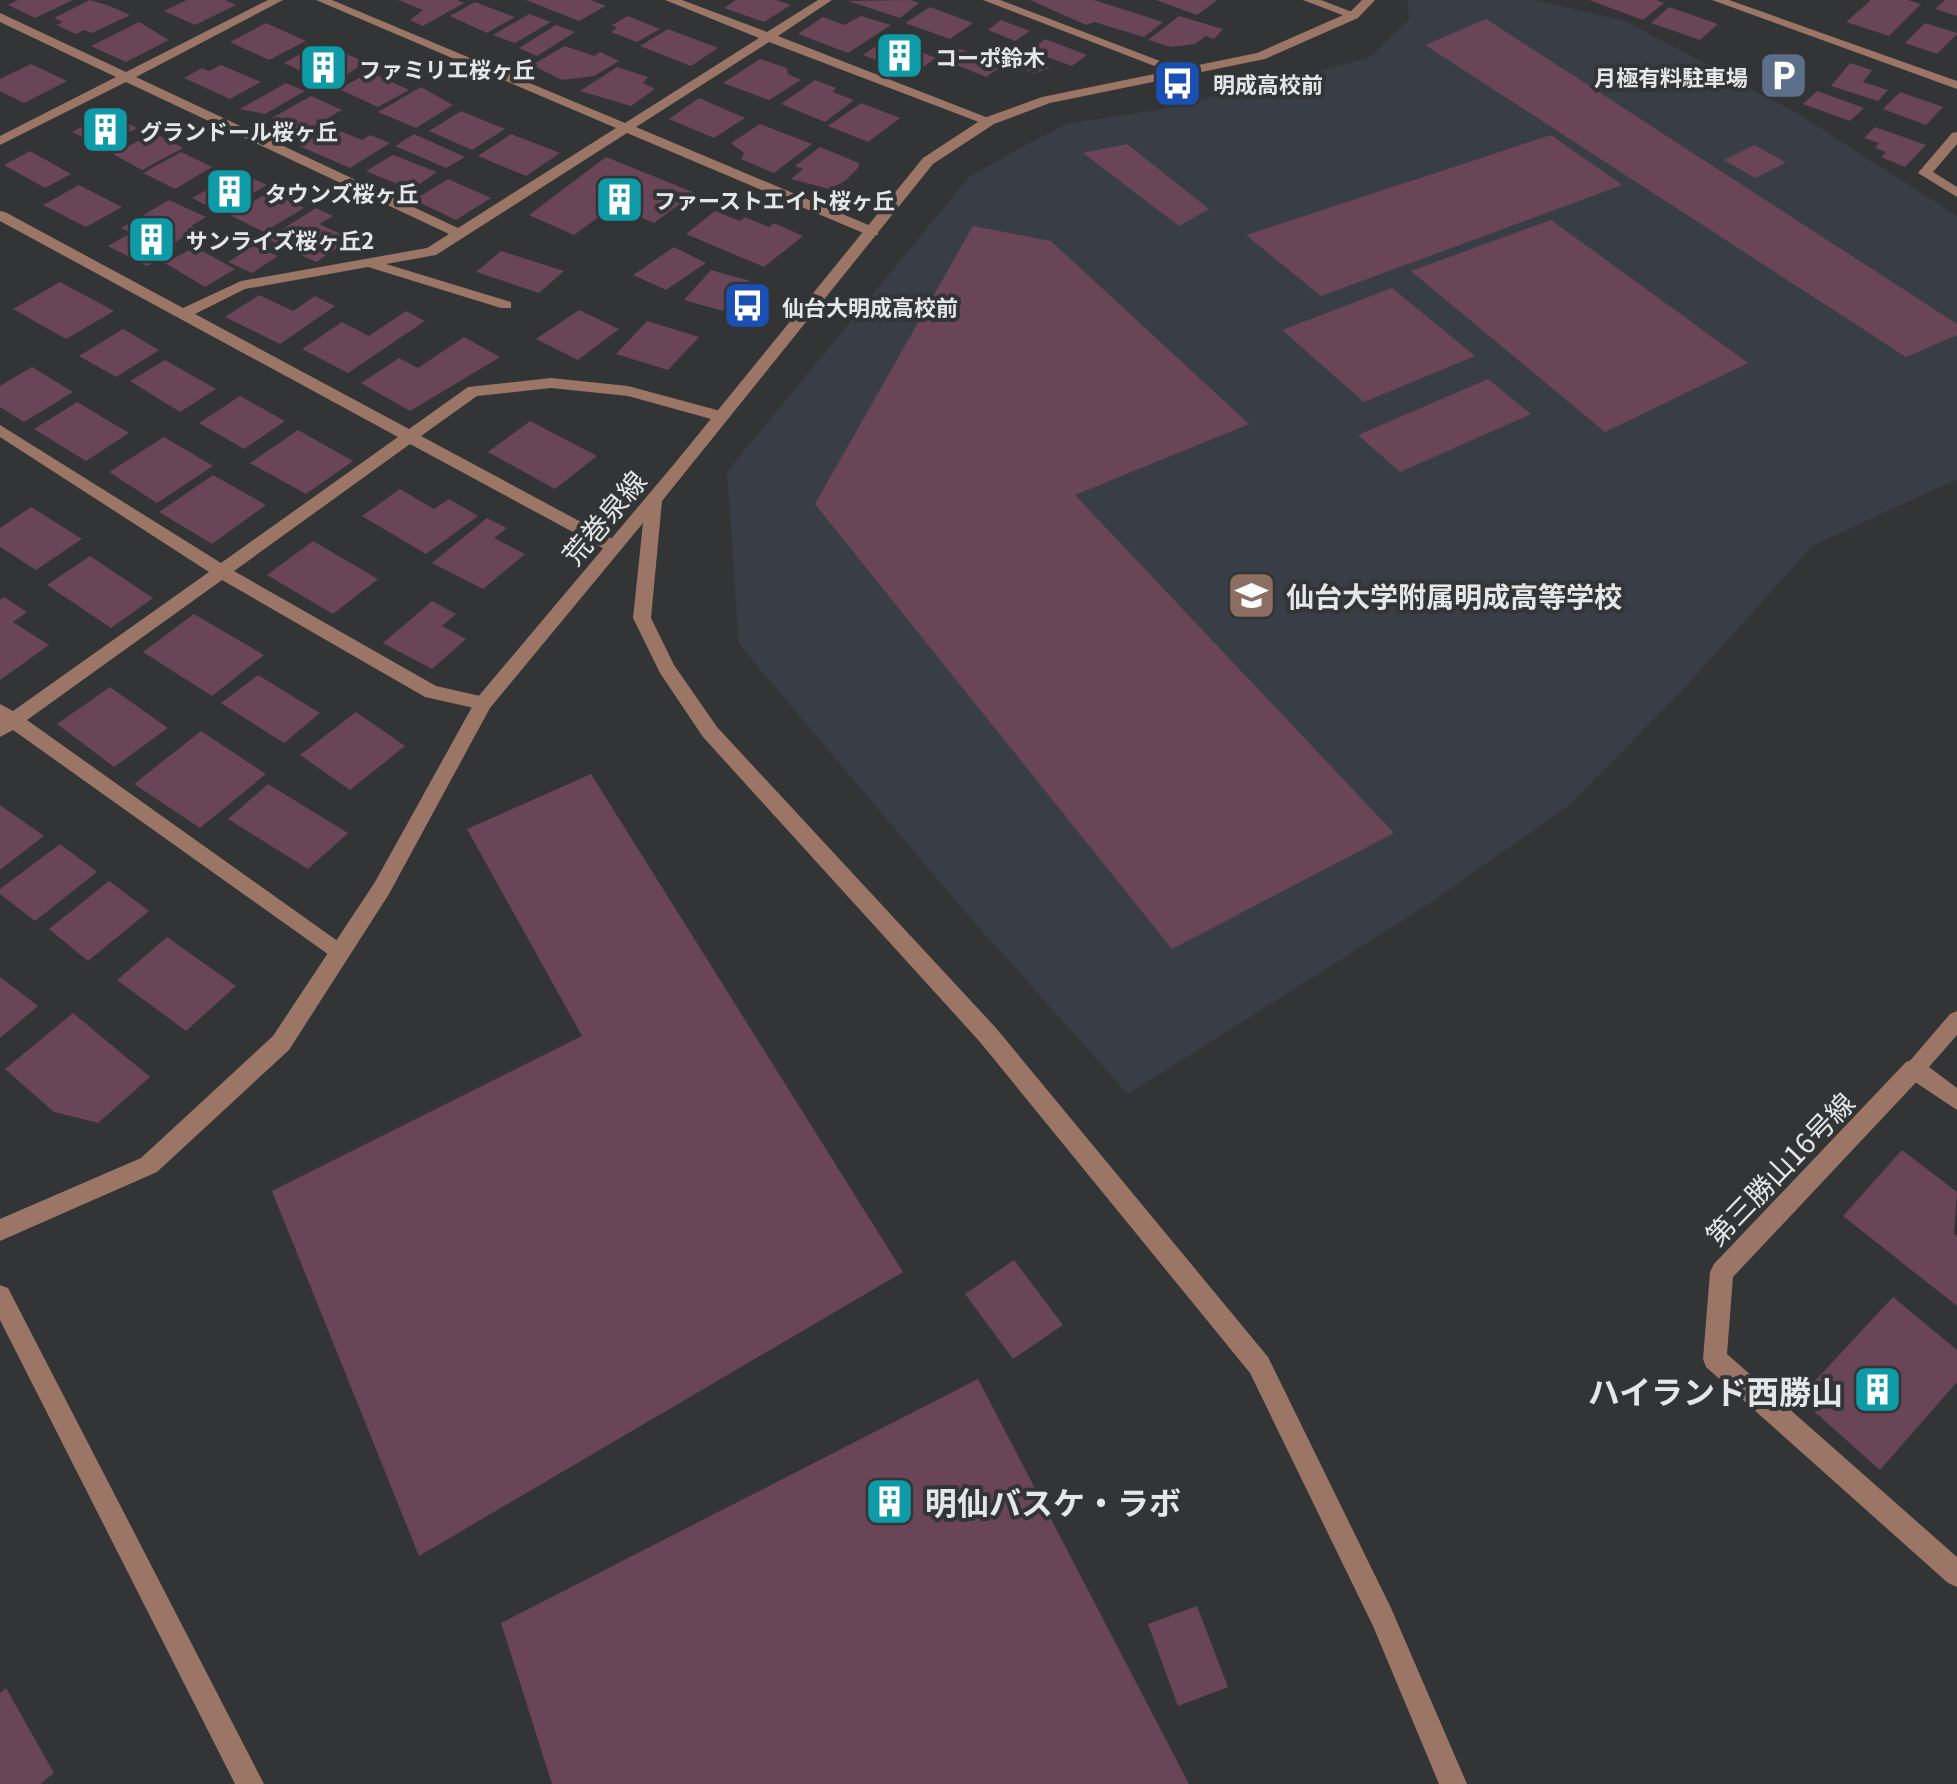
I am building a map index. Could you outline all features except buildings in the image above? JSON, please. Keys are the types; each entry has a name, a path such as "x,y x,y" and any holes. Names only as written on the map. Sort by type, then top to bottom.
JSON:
{"street":[{"path":"0,141 277,0"},
{"path":"322,0 872,232"},
{"path":"344,10 362,0"},
{"path":"671,0 988,121"},
{"path":"182,314 241,284 431,252 826,0"},
{"path":"988,0 1188,74"},
{"path":"1309,0 1354,14"},
{"name":"荒巻泉線","path":"0,1230 150,1166 281,1043 382,888 482,703 655,499 928,161 988,121 1047,100 1261,56 1354,14 1369,0"},
{"path":"1718,0 1957,84"},
{"path":"0,17 459,234"},
{"path":"1957,136 1926,173 1957,193"},
{"path":"0,215 614,547"},
{"path":"361,261 506,305"},
{"path":"339,953 4,720 472,391 551,383 628,391 722,417"},
{"path":"0,430 220,571 431,692 482,703"},
{"path":"655,499 642,618 666,668 710,732 988,1035 1259,1365 1382,1617 1453,1784"},
{"path":"1957,1020 1914,1069 1957,1100"},
{"name":"第三勝山16号線","path":"1914,1069 1722,1272 1716,1359 1957,1574"},
{"path":"0,1296 250,1784"}],"shaded area":[{"name":"仙台大学附属明成高等学校","path":"1407,0 1535,0 1626,21 1800,115 1957,216 1957,479 1812,546 1685,687 1568,806 1430,903 1128,1094 961,907 739,644 727,472 970,176 1065,124 1164,109 1369,58 1409,20"}],"place":[{"name":"コーポ鈴木","path":"900,56"},
{"name":"ファミリエ桜ヶ丘","path":"324,68"},
{"name":"月極有料駐車場","path":"1783,76"},
{"name":"明成高校前","path":"1178,83"},
{"name":"グランドール桜ヶ丘","path":"105,130"},
{"name":"タウンズ桜ヶ丘","path":"230,192"},
{"name":"ファーストエイト桜ヶ丘","path":"619,199"},
{"name":"サンライズ桜ヶ丘2","path":"151,239"},
{"name":"仙台大明成高校前","path":"747,306"},
{"name":"仙台大学附属明成高等学校","path":"1251,595"},
{"name":"ハイランド西勝山","path":"1878,1390"},
{"name":"明仙バスケ・ラボ","path":"890,1501"}]}
